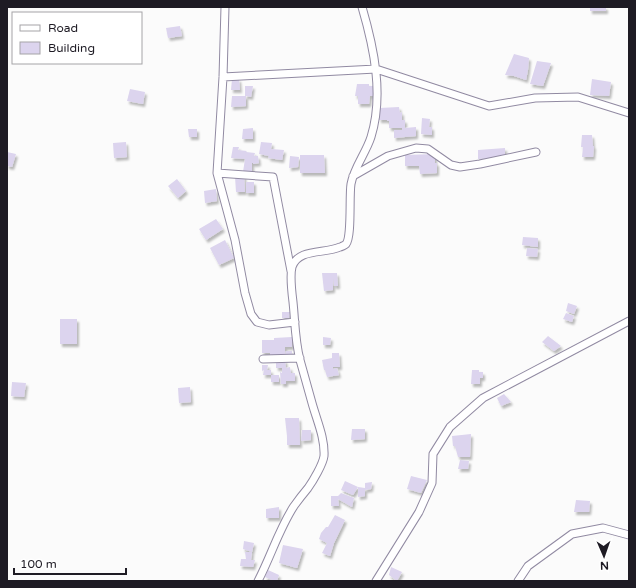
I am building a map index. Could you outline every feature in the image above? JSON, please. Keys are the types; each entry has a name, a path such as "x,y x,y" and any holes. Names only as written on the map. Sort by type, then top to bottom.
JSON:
{"street":[{"path":"225,7 223,77 217,173 235,240 245,293 251,314 257,322 269,325 295,322"},
{"path":"291,274 292,268 299,256 332,250 345,245 348,239 352,176 369,143 376,119 376,69 362,7"},
{"path":"223,77 376,69 489,106 535,98 578,97 629,113"},
{"path":"352,176 388,156 416,148 428,149 451,165 460,167 536,152"},
{"path":"217,173 273,177 291,274 292,298 300,358 323,439 324,458 314,480 294,506 258,581"},
{"path":"376,581 420,512 432,483 433,454 450,427 484,398 629,321"},
{"path":"263,359 300,358"},
{"path":"518,581 528,566 572,534 603,528 629,535"}],"building":[{"path":"590,7 606,7 606,11 590,11"},
{"path":"180,26 182,36 168,38 166,28"},
{"path":"514,54 529,58 526,80 505,75"},
{"path":"537,61 551,63 543,86 530,84"},
{"path":"232,79 239,79 240,90 231,90"},
{"path":"592,79 611,82 609,96 590,95"},
{"path":"357,84 369,84 369,86 374,86 373,96 370,96 369,104 358,104 358,96 355,96"},
{"path":"245,86 253,86 251,97 246,96 246,106 231,107 232,96 245,96"},
{"path":"130,89 145,92 143,104 127,101"},
{"path":"399,107 400,113 402,112 402,120 405,120 405,128 416,127 416,136 394,138 394,130 402,130 402,128 389,128 389,121 379,120 379,108"},
{"path":"422,118 430,119 429,127 432,127 432,135 421,134"},
{"path":"253,128 253,139 242,139 243,129"},
{"path":"188,129 197,129 197,137 189,137"},
{"path":"582,135 592,135 594,146 593,157 582,157"},
{"path":"126,142 127,157 114,158 113,143"},
{"path":"261,142 272,143 271,149 284,150 282,160 268,158 269,156 259,154"},
{"path":"233,147 239,147 238,150 255,153 254,156 258,156 259,163 252,163 252,172 243,172 245,159 231,158"},
{"path":"505,148 505,157 478,159 478,150"},
{"path":"7,152 16,154 12,167 7,166"},
{"path":"435,154 437,173 420,174 419,166 405,166 405,155"},
{"path":"300,155 324,155 325,173 300,173"},
{"path":"290,156 299,157 298,167 289,168"},
{"path":"244,175 245,192 236,192 235,176"},
{"path":"177,179 186,191 178,198 168,186"},
{"path":"246,182 254,182 254,193 246,193"},
{"path":"216,189 217,201 205,203 204,191"},
{"path":"216,219 223,229 206,240 199,229"},
{"path":"523,237 538,238 538,247 522,245"},
{"path":"225,240 234,258 219,265 210,248"},
{"path":"527,248 538,249 537,257 526,256"},
{"path":"322,273 337,273 338,286 334,286 333,278 333,290 324,291"},
{"path":"568,303 577,306 574,314 566,311"},
{"path":"282,312 290,312 289,318 282,318"},
{"path":"566,313 574,316 572,322 563,319"},
{"path":"60,319 77,319 77,344 60,344"},
{"path":"548,336 561,346 554,351 542,342"},
{"path":"292,337 292,347 285,347 285,356 270,357 270,353 262,353 262,340"},
{"path":"323,337 331,338 330,345 323,345"},
{"path":"286,351 292,351 292,356 285,356"},
{"path":"332,353 339,353 340,367 333,367 333,369 337,368 339,375 327,377 322,360 332,358"},
{"path":"276,360 285,360 286,368 290,367 291,373 295,373 295,381 286,381 286,384 281,384 280,372 282,373 282,368 276,368"},
{"path":"262,365 268,365 267,370 271,370 271,375 263,375 264,370 262,371"},
{"path":"472,370 479,370 479,372 483,372 483,378 480,378 480,384 471,384"},
{"path":"271,375 279,375 279,382 271,382"},
{"path":"12,382 26,383 24,397 11,396"},
{"path":"190,387 191,402 179,403 178,388"},
{"path":"504,394 511,402 501,406 497,398"},
{"path":"285,418 299,418 300,445 287,445"},
{"path":"352,429 365,429 365,439 351,440"},
{"path":"302,430 311,430 311,440 301,441"},
{"path":"471,434 470,457 458,457 455,446 453,446 452,436"},
{"path":"460,460 469,461 468,469 458,469"},
{"path":"411,476 427,480 421,493 407,489"},
{"path":"345,481 358,487 353,495 341,490"},
{"path":"372,482 371,489 365,490 365,496 358,497 358,487 365,488 365,483"},
{"path":"341,493 354,498 352,507 338,499 339,506 331,506 331,496 338,496"},
{"path":"576,500 590,501 589,512 574,512"},
{"path":"279,507 279,518 266,518 266,509"},
{"path":"335,515 345,520 334,543 330,556 322,553 327,543 319,539 321,533 326,527 328,527"},
{"path":"244,541 254,543 252,552 243,549"},
{"path":"283,545 303,549 297,568 279,563"},
{"path":"245,552 252,552 251,560 255,560 253,567 240,566 241,559 246,559"},
{"path":"391,567 402,572 397,581 389,575"},
{"path":"268,570 279,575 277,581 265,577"}]}
